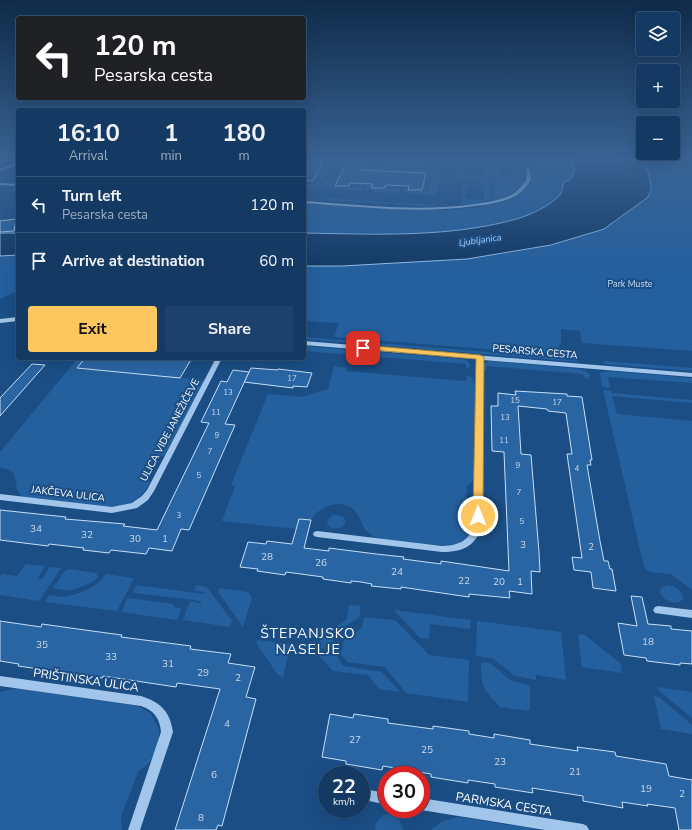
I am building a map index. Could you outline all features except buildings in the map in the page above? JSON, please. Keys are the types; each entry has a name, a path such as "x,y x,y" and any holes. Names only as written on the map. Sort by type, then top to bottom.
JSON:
{"street":[{"path":"306,202 436,209 479,205 503,199 510,196"},
{"path":"2,321 16,319"},
{"name":"PESARSKA CESTA","path":"306,343 692,375"},
{"path":"317,534 442,549 461,547 471,541 476,534 478,524 480,357"},
{"name":"ULICA VIDE JANEŽIČEVE","path":"134,506 145,498 150,491 218,360"},
{"name":"JAKČEVA ULICA","path":"0,497 107,510 121,510 134,506"},
{"path":"658,610 692,614"},
{"name":"PRIŠTINSKA ULICA","path":"0,681 141,701 149,703 159,710 166,720 167,732 134,830"},
{"name":"PARMSKA CESTA","path":"430,805 583,830"}],"green space":[{"path":"462,196 465,196 465,199 484,200 484,196 491,196 491,200 472,204 462,204"},
{"path":"493,196 505,196 504,196 493,200"},
{"path":"517,196 560,196 526,217 457,231 418,234 306,233 306,203 427,210 463,209 495,204"},
{"name":"Park Muste","path":"635,196 692,196 692,351 582,343 580,331 561,329 559,346 551,352 570,353 571,356 334,337 339,323 306,321 306,266 342,266 467,259 516,252"},
{"path":"336,197 336,199 442,205 442,203 447,205 421,206 329,200"},
{"path":"16,255 16,292 0,299 0,256"},
{"path":"306,337 576,359 579,362 306,339"},
{"path":"306,346 462,359 467,361 470,365 470,367 466,369 466,364 306,351"},
{"path":"76,360 83,360 77,368 205,381 165,455 154,461 146,478 150,482 147,488 139,497 125,505 112,508 23,497 17,490 14,474 9,470 0,468 0,452"},
{"path":"490,361 580,369 590,375 589,378 585,379 583,374 487,366 486,371 483,369 482,365"},
{"path":"603,361 692,368 692,371 604,364"},
{"path":"334,366 346,368 346,371 466,381 467,375 473,378 476,395 475,478 467,486 466,515 474,522 472,532 466,540 453,544 431,545 392,541 375,537 367,531 359,516 353,509 342,504 335,504 324,508 314,515 311,520 300,519 297,529 222,521 235,486 231,485 268,394 302,397 328,389"},
{"path":"608,371 692,378 692,383 608,377 610,388 602,387 600,373"},
{"path":"603,390 611,391 612,393 692,400 692,403 612,396 617,414 692,421 692,590 671,574 650,572 644,567"},
{"path":"333,515 338,515 345,519 345,524 343,526 333,528 327,524 328,519"},
{"path":"26,564 45,566 37,579 42,579 50,567 61,568 39,601 0,595 0,577 2,574 17,576"},
{"path":"69,569 96,573 98,577 93,582 70,591 53,588 64,572"},
{"path":"106,574 134,578 117,611 45,602 49,595 64,597 84,591 99,582"},
{"path":"136,585 204,594 205,592 194,591 196,585 207,587 232,621 230,627 183,620 190,601 201,603 201,601 133,593"},
{"path":"668,585 676,587 680,591 683,599 680,602 674,603 664,598 660,592 661,588"},
{"path":"219,588 248,592 252,598 243,627 218,592"},
{"path":"128,598 174,604 174,607 182,608 177,620 121,612"},
{"path":"349,605 361,606 359,618 334,633 331,650 319,648 321,636 347,619"},
{"path":"394,610 471,620 470,629 430,624 429,639 420,638"},
{"path":"364,617 395,620 429,655 469,660 468,702 406,693 385,667 347,662 341,655 344,640 362,628"},
{"path":"477,621 561,632 566,680 536,675 536,680 515,676 492,658 476,656"},
{"path":"578,634 585,635 621,664 622,673 582,667"},
{"path":"257,640 291,644 283,677 278,675 256,643"},
{"path":"321,654 337,656 343,666 382,672 400,692 379,689 368,675 333,671 320,657"},
{"path":"485,662 495,667 511,681 525,684 530,687 530,709 528,711 500,707 490,696 484,688 482,679 481,664"},
{"path":"657,687 692,692 692,718 659,691"},
{"path":"13,689 22,689 131,705 140,707 151,714 159,729 159,741 152,760 138,772 121,816 122,830 0,830 0,692"},
{"path":"654,696 659,697 692,725 692,734 661,729"},
{"path":"459,817 540,830 431,830 443,821"},
{"path":"380,818 397,818 401,823 403,830 375,830 376,823"}],"water":[{"name":"Ljubljanica","path":"559,196 649,196 604,229 551,245 467,259 342,266 306,266 306,233 395,234 463,230 515,219 533,213"},
{"path":"0,233 16,233 16,255 0,256"}],"district":[{"name":"ŠTEPANJSKO NASELJE","path":"308,642"}],"route":[{"path":"363,348 480,357 478,516"}]}
